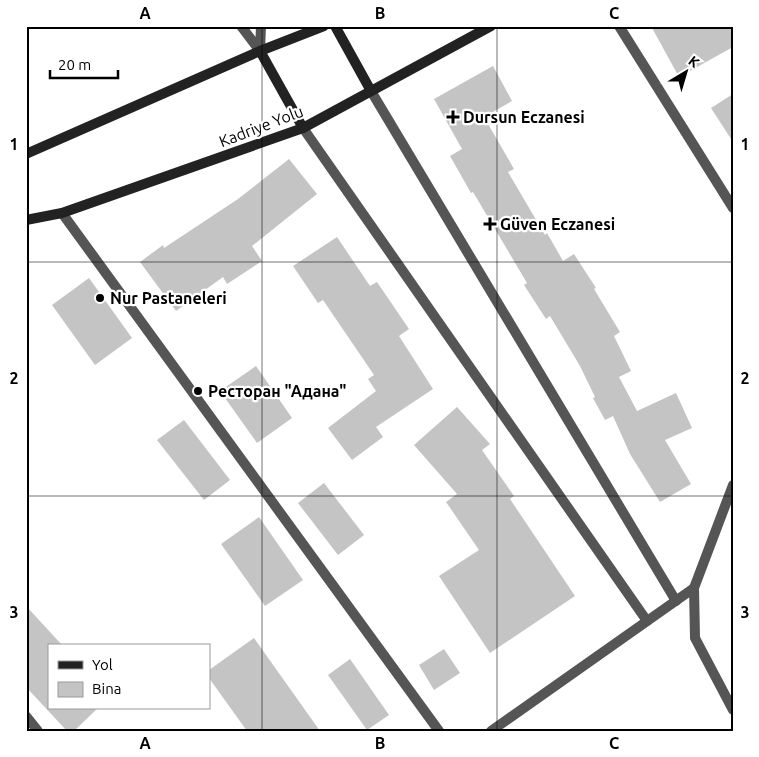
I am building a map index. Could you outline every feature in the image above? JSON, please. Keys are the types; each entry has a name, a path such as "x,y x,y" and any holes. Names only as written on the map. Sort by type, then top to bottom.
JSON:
{"main road":[{"path":"26,154 324,26"},
{"path":"334,26 371,91"},
{"name":"Kadriye Yolu","path":"26,220 62,213 303,128 492,26"},
{"path":"260,52 303,128"}],"street":[{"path":"241,26 260,52"},
{"path":"260,52 261,26"},
{"path":"619,26 733,208"},
{"path":"371,91 676,601"},
{"path":"303,128 647,622"},
{"path":"62,213 439,731"},
{"path":"733,485 694,588 695,638 733,710"},
{"path":"491,731 694,588"},
{"path":"26,716 38,731"}],"building":[{"path":"651,26 729,26 733,33 733,47 679,77"},
{"path":"493,66 512,101 484,117 514,169 508,172 545,235 547,233 563,261 574,254 596,288 594,289 620,332 614,336 631,371 619,377 637,411 676,393 692,428 665,440 691,484 660,502 630,454 613,416 605,420 593,398 595,397 580,366 550,316 546,319 524,285 527,283 450,156 462,149 434,99"},
{"path":"733,94 733,142 711,108"},
{"path":"289,159 317,194 252,246 262,261 227,284 223,277 176,311 140,262 163,245 164,248 238,199"},
{"path":"337,237 370,286 377,282 409,329 399,336 433,389 376,427 383,437 352,460 328,428 376,391 368,379 374,375 323,300 318,303 293,266"},
{"path":"89,278 132,338 95,365 52,305"},
{"path":"256,366 292,418 257,443 220,391"},
{"path":"457,407 490,444 482,450 514,496 510,499 575,596 490,653 439,576 479,550 446,502 457,494 414,445"},
{"path":"184,420 230,480 204,500 157,440"},
{"path":"324,483 364,535 338,555 298,503"},
{"path":"259,517 303,580 265,606 221,544"},
{"path":"26,606 61,644 48,644 48,710 96,710 74,731 67,731 26,687"},
{"path":"254,638 320,731 247,731 210,679 210,669"},
{"path":"444,649 460,673 434,690 419,665"},
{"path":"350,659 389,715 367,730 328,675"}],"place":[{"name":"Dursun Eczanesi","path":"453,117"},
{"name":"Güven Eczanesi","path":"490,224"},
{"name":"Nur Pastaneleri","path":"100,298"},
{"name":"Ресторан \"Адана\"","path":"198,391"}]}
